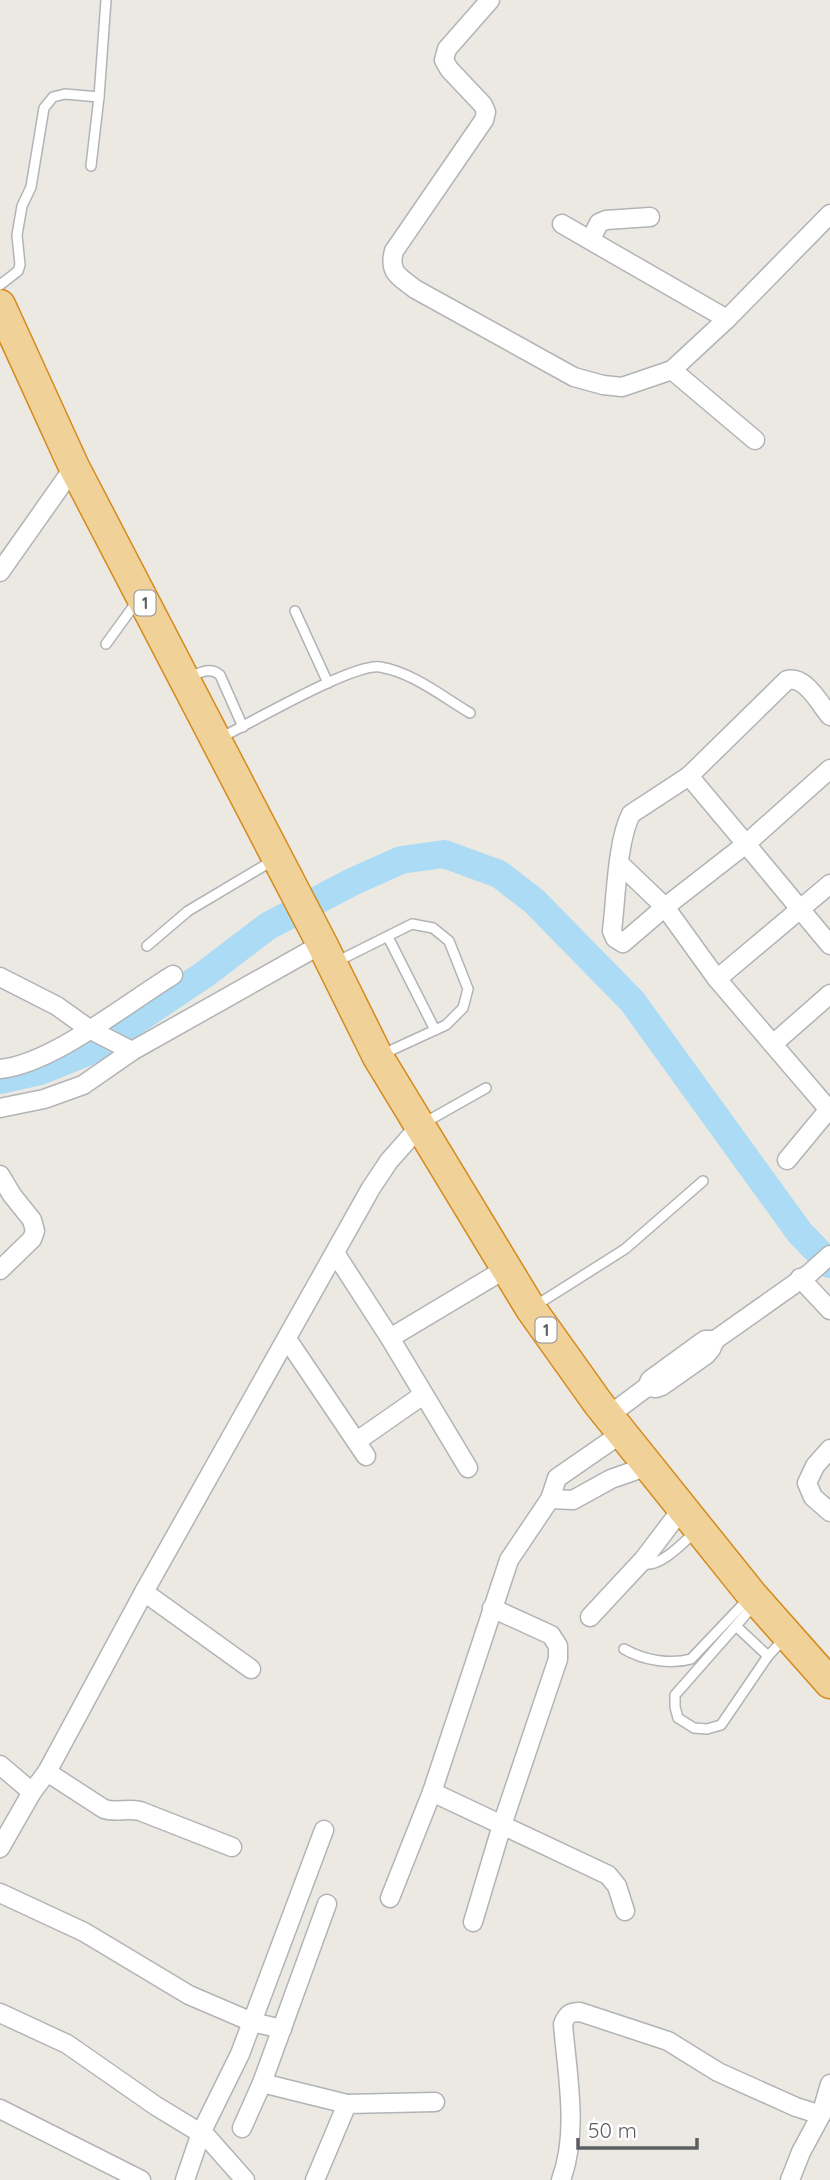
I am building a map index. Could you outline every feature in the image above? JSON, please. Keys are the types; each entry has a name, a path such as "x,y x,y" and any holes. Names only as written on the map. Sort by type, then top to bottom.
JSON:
{"highway":[{"name":"1","path":"1,303 74,467 378,1057 531,1309 615,1424 755,1598 778,1646 830,1683"}],"street":[{"path":"490,0 447,50 444,60 486,111 476,131 394,251 391,262 397,275 415,289 574,377 622,387 672,370 727,320 830,214"},
{"path":"591,239 599,223 606,219 650,217"},
{"path":"562,224 727,320"},
{"path":"672,370 755,440"},
{"path":"0,572 74,467"},
{"path":"830,716 802,682 795,678 787,680 689,776 631,814 627,822 620,864 612,931 615,938 624,943 665,907 747,844 830,769"},
{"path":"689,776 830,945"},
{"path":"620,864 665,907 718,979 830,1110 787,1160"},
{"path":"718,979 830,884"},
{"path":"0,1108 44,1099 79,1087 127,1048 324,949"},
{"path":"0,1069 50,1053 95,1032 173,975"},
{"path":"0,977 57,1006 95,1032 127,1048"},
{"path":"772,1044 830,993"},
{"path":"0,1848 32,1792 47,1772 144,1591 382,1170 420,1126"},
{"path":"0,1175 32,1220 35,1231 28,1244 0,1270"},
{"path":"335,1253 468,1468"},
{"path":"390,1898 432,1791 509,1560 550,1499 557,1478 615,1424 647,1387 662,1386 706,1355 715,1340 829,1256"},
{"path":"390,1338 507,1268"},
{"path":"805,1275 830,1310"},
{"path":"287,1339 361,1448 423,1395"},
{"path":"830,1449 807,1483 813,1497 830,1511"},
{"path":"550,1499 573,1500 611,1479 648,1466"},
{"path":"590,1617 641,1563 690,1520"},
{"path":"144,1591 251,1669"},
{"path":"473,1922 502,1825 558,1659 558,1646 551,1635 492,1608"},
{"path":"0,1765 32,1792"},
{"path":"47,1772 104,1809 140,1811 232,1847"},
{"path":"432,1791 608,1875 617,1886 625,1911"},
{"path":"242,2128 262,2083 270,2026 324,1830"},
{"path":"0,1893 84,1932 189,1995 270,2026"},
{"path":"186,2180 201,2133 240,2054 270,2026 327,1904"},
{"path":"561,2180 569,2153 570,2116 563,2024 572,2012 580,2012 668,2041 718,2072 796,2107 821,2115"},
{"path":"0,2013 67,2044 156,2106 201,2133 233,2170"},
{"path":"262,2083 347,2104 435,2102"},
{"path":"790,2180 821,2115 830,2084"},
{"path":"315,2180 347,2104"},
{"path":"0,2109 141,2180"}],"lane":[{"path":"91,166 106,0"},
{"path":"1,303 20,265 17,235 22,206 31,187 44,108 53,97 65,94 99,97"},
{"path":"106,644 141,596"},
{"path":"295,611 328,683"},
{"path":"216,741 328,683 368,666 391,669 417,681 470,713"},
{"path":"184,680 208,670 215,671 220,675 243,727"},
{"path":"147,946 196,906 276,858"},
{"path":"324,949 388,937 412,924 433,928 449,941 468,989 463,1008 446,1025 378,1057"},
{"path":"388,937 435,1030"},
{"path":"420,1126 486,1088"},
{"path":"531,1309 625,1249 703,1181"},
{"path":"641,1563 657,1563 690,1520"},
{"path":"736,1626 778,1646 721,1725 707,1729 694,1728 678,1718 675,1695 736,1626 755,1598"},
{"path":"624,1649 634,1655 657,1660 675,1662 691,1658 755,1598"}],"waterway":[{"path":"0,1080 40,1071 92,1050 205,974 268,926 352,882 401,860 444,854 499,874 534,901 632,1001 800,1233 830,1264"}]}
